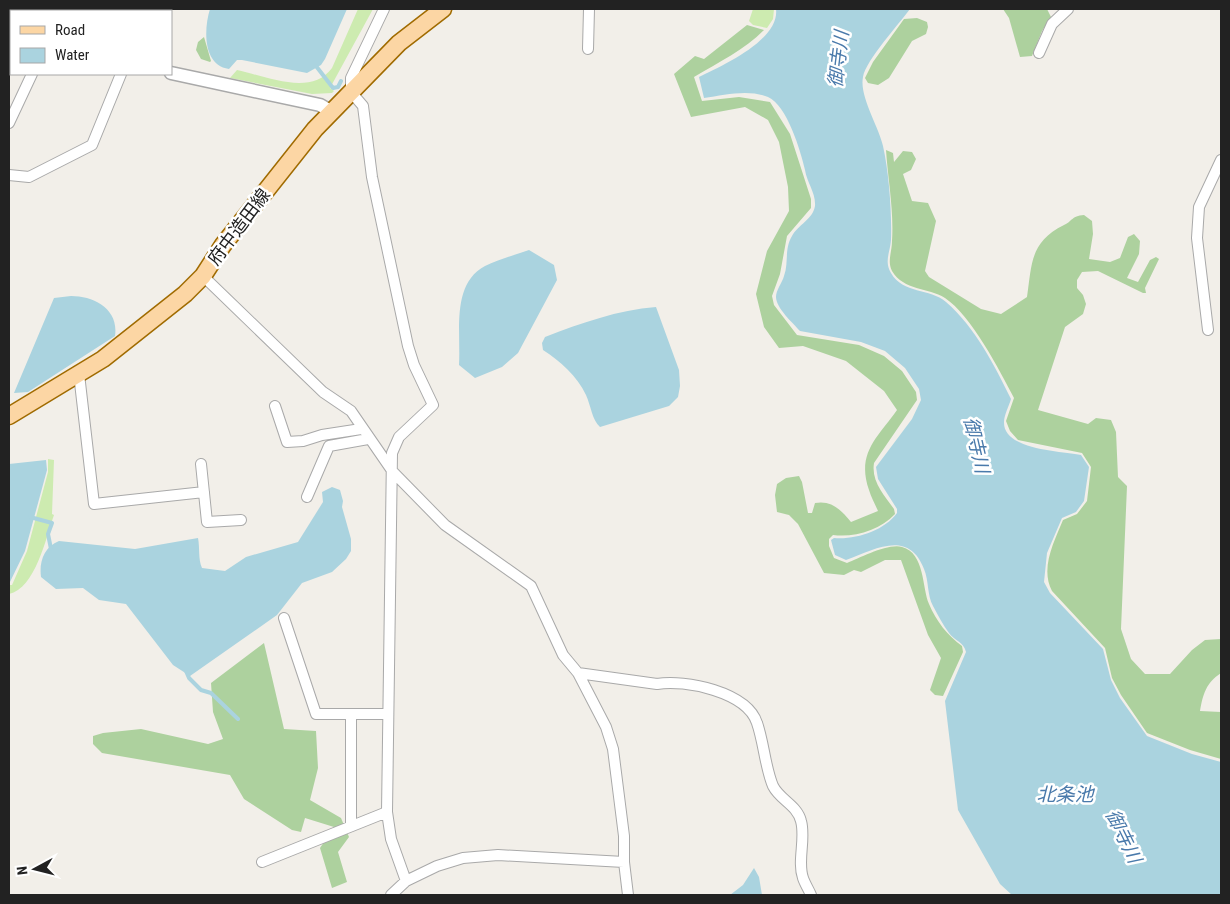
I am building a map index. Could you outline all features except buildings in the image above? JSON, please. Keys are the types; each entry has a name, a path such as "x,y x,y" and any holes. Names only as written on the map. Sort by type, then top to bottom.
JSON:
{"main road":[{"name":"府中造田線","path":"9,416 103,359 140,332 203,276 222,245 332,112 399,43 436,11"}],"street":[{"path":"384,9 351,78 351,92 363,106 372,177 408,346 414,365 433,405 399,437 392,453 387,812 391,839 406,881"},
{"path":"588,48 590,9"},
{"path":"1039,53 1052,24 1068,9"},
{"path":"172,73 320,105 332,112"},
{"path":"9,122 32,75"},
{"path":"9,175 29,176 92,145 121,75"},
{"path":"1208,330 1196,238 1198,207 1221,160"},
{"path":"203,276 323,392 351,411 361,430 393,472 445,525 532,586 563,655 578,673 606,727 613,749 624,836 624,862 628,895"},
{"path":"79,374 94,504 204,492"},
{"path":"276,406 287,442 303,442 322,435 361,430"},
{"path":"307,498 329,446 368,439"},
{"path":"201,464 207,522 241,520"},
{"path":"284,618 316,714 388,714"},
{"path":"578,673 657,684 666,682 702,687 719,691 740,703 757,720 774,787 798,811 802,823 802,877 811,895"},
{"path":"351,714 351,826"},
{"path":"262,862 387,812"},
{"path":"391,895 406,881 437,866 463,858 498,855 624,862"}],"green space":[{"path":"358,9 373,9 330,88 334,91 332,93 312,94 230,78 237,70 274,80 300,83 323,77 332,68"},
{"path":"753,9 774,9 773,19 767,28 753,25 749,21"},
{"path":"1003,9 1047,9 1051,17 1042,31 1032,56 1020,57 1009,18"},
{"path":"917,18 927,22 926,34 912,41 889,78 878,85 868,83 865,78 873,62 904,19"},
{"path":"747,25 764,30 740,50 694,77 702,101 739,97 770,102 790,134 811,199 811,208 787,236 780,274 772,296 774,305 797,335 859,345 884,356 902,371 916,392 917,400 874,463 876,482 894,509 895,514 889,520 866,532 841,536 833,535 829,539 829,546 834,558 847,563 882,549 896,546 902,547 915,556 919,563 929,604 935,616 952,638 962,646 963,652 943,696 935,695 930,690 941,658 928,635 901,560 885,560 861,572 854,570 844,575 824,573 798,524 789,515 777,512 775,495 777,484 786,478 799,476 808,513 812,513 815,503 821,502 836,507 851,522 878,511 869,490 865,466 867,456 876,437 897,410 884,391 846,361 803,346 779,348 764,327 756,294 767,251 789,211 788,187 779,142 768,120 745,107 691,117 674,74 695,56 704,59"},
{"path":"204,37 210,62 201,59 196,50 198,42"},
{"path":"886,150 893,153 894,162 903,151 912,152 916,159 911,170 903,174 912,201 928,203 936,221 925,271 929,277 981,309 1001,314 1027,297 1032,264 1039,246 1053,232 1077,216 1084,215 1092,221 1093,234 1089,259 1110,262 1120,258 1128,237 1134,234 1140,241 1139,254 1127,278 1138,282 1150,260 1156,257 1159,259 1145,288 1146,293 1098,271 1082,272 1077,280 1077,288 1083,295 1086,304 1083,314 1065,327 1038,410 1088,424 1096,418 1111,420 1116,432 1118,477 1127,486 1121,629 1131,659 1145,674 1170,674 1192,650 1205,640 1221,639 1221,673 1206,689 1200,711 1221,712 1221,759 1190,750 1147,733 1121,695 1112,678 1105,648 1052,591 1047,573 1052,546 1063,520 1077,514 1087,501 1091,467 1082,453 1018,440 1010,431 1006,421 1014,398 975,330 955,306 945,298 903,282 892,271 890,260 892,218"},
{"path":"48,459 54,460 52,514 54,515 33,573 18,590 9,594 9,585 12,585 27,551 48,472"},
{"path":"264,643 284,729 316,731 318,768 310,800 341,818 349,837 338,852 347,882 332,888 320,848 334,827 305,818 301,832 292,830 244,799 230,775 102,753 93,744 93,736 103,733 141,729 208,744 223,739 213,712 211,683"}],"water":[{"path":"210,9 347,9 325,59 321,65 307,73 242,60 237,60 229,69 220,66 214,61 207,45 206,35"},
{"name":"北条池","path":"776,9 910,9 876,52 863,77 864,93 881,138 887,168 891,218 889,269 896,280 902,284 946,302 975,335 991,360 1011,399 1004,422 1006,431 1013,438 1035,448 1081,455 1089,467 1084,501 1076,512 1062,518 1047,553 1044,582 1050,593 1103,649 1111,680 1120,698 1147,736 1192,754 1221,762 1221,895 1012,895 1000,884 958,810 945,701 966,652 965,649 949,633 931,602 924,569 918,557 910,549 890,545 879,547 846,560 835,555 831,540 869,533 885,525 897,513 897,509 878,479 876,467 912,419 921,400 919,389 905,368 885,351 861,342 800,331 779,306 776,294 783,279 790,241 795,232 814,211 815,206 797,141 781,109 768,97 744,93 704,98 699,77 735,59 759,41 769,31 775,20"},
{"path":"529,250 554,265 557,280 518,353 502,367 475,378 459,365 460,310 467,284 474,274 485,266"},
{"path":"71,296 88,298 109,311 113,318 115,336 28,392 14,393 54,298"},
{"path":"656,307 679,370 680,386 678,397 669,406 600,427 595,421 586,395 578,382 562,364 543,350 542,343 545,337 586,322 628,311"},
{"path":"46,460 47,470 25,551 9,584 9,464"},
{"path":"332,487 340,490 343,501 342,507 351,539 351,551 346,559 332,572 302,583 277,615 190,676 173,665 126,604 99,600 83,588 56,589 41,577 41,566 46,551 59,541 135,549 198,538 202,568 225,571 246,557 298,542 323,502 322,492"},
{"path":"754,868 759,877 762,895 730,895 743,885"}],"waterway":[{"path":"316,66 333,88 338,87 341,81"},
{"path":"30,517 52,523 48,534 51,549"},
{"path":"186,671 189,678 201,690 211,693 238,719"}],"water label":[{"name":"御寺川","path":"838,59"},
{"name":"御寺川","path":"977,445"},
{"name":"御寺川","path":"1124,836"}]}
